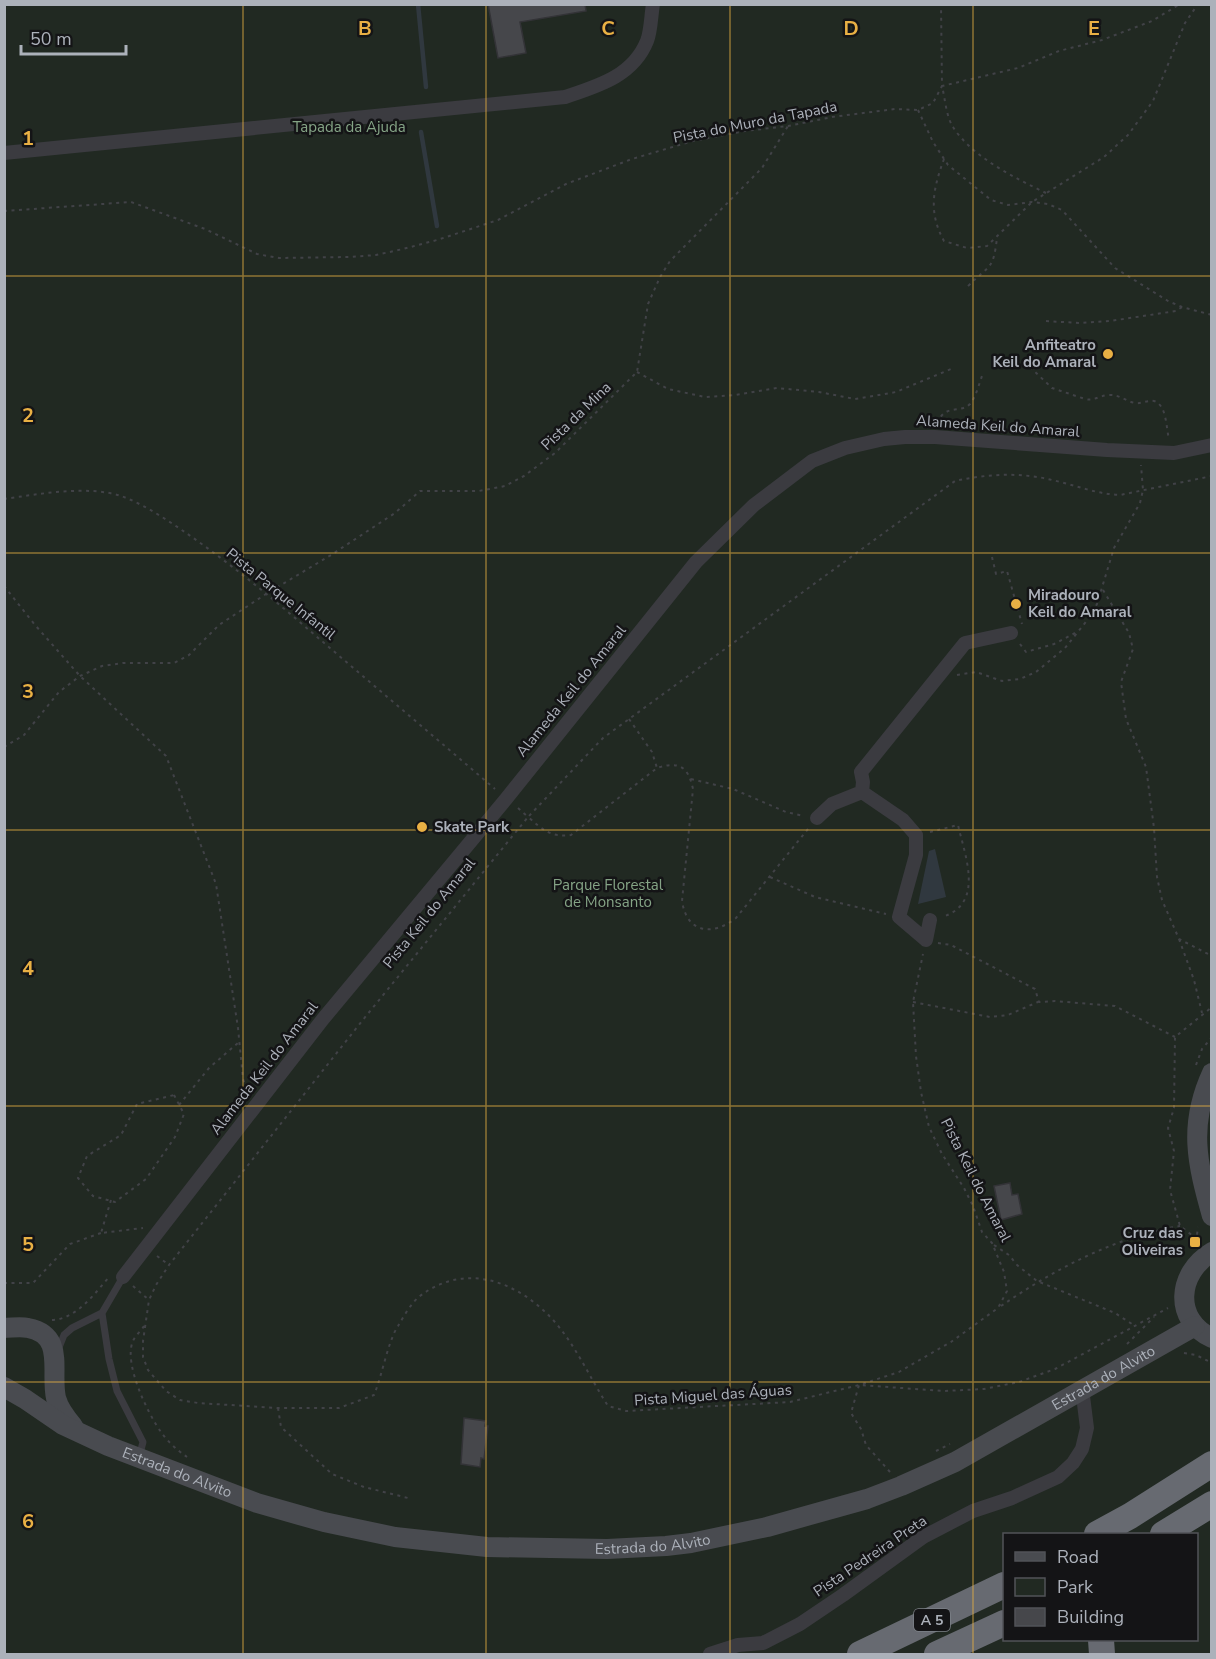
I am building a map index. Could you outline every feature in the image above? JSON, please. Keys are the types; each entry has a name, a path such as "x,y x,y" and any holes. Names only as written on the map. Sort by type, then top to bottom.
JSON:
{"highway":[{"path":"1099,1533 1212,1464"},
{"path":"1164,1533 1212,1504"},
{"name":"A 5","path":"860,1654 1003,1586"},
{"name":"A 5","path":"938,1654 1003,1624"}],"street":[{"path":"4,153 565,97 604,84 630,68 647,41 653,4"},
{"name":"Alameda Keil do Amaral","path":"119,1273 161,1226 323,1019 506,799 696,562 754,504 812,461 844,448 884,439 935,437 1174,453 1212,445"},
{"path":"862,792 861,772 965,643 1011,633"},
{"path":"817,818 832,804 862,792"},
{"path":"862,792 903,820 916,835 916,855 899,917 926,940 930,920"},
{"path":"1212,1073 1199,1108 1196,1128 1201,1171 1212,1216"},
{"path":"1204,1246 1203,1257 1190,1272 1184,1290 1186,1309 1195,1326 1212,1338"},
{"name":"Estrada do Alvito","path":"6,1388 63,1425 139,1458 257,1503 324,1522 396,1537 487,1547 607,1549 666,1546 767,1527 867,1499 901,1486 955,1462 1195,1326"},
{"name":"Estrada do Alvito","path":"8,1330 22,1327 39,1331 51,1344 58,1405 80,1433"},
{"name":"Estrada do Alvito","path":"6,1388 24,1392 39,1388 46,1383 55,1364"},
{"name":"Pista Pedreira Preta","path":"710,1654 738,1645 763,1643 791,1629 843,1595 923,1537 973,1511 1012,1498 1058,1477 1073,1463 1082,1449 1087,1428 1082,1388"}],"lane":[{"path":"119,1273 102,1313 108,1359 117,1391 143,1442 139,1458"},
{"path":"55,1364 64,1335 72,1328 102,1313"}],"path":[{"path":"940,4 942,86 952,126 975,151 1002,171 1046,193"},
{"path":"1180,4 1152,21 1102,40 1059,51 1018,68 942,86 933,103 918,110 944,159 991,200 1008,205 1032,202 1048,204 1062,210 1115,268 1182,307 1212,315"},
{"path":"944,159 933,197 935,226 944,242 967,248 987,246 1032,202 1104,157 1128,135 1153,102 1185,23 1198,4"},
{"name":"Pista do Muro da Tapada","path":"4,211 131,202 205,229 257,254 279,258 376,255 437,240 498,220 566,184 632,159 693,141 832,117 884,110 918,110"},
{"path":"788,126 762,168 670,261 660,277 648,304 637,372 668,389 705,397 777,388 819,392 855,399 896,392 951,369"},
{"path":"968,286 993,263 997,236"},
{"path":"1046,321 1078,323 1110,321 1176,311 1182,307"},
{"path":"1030,367 1052,388 1085,399 1116,395 1137,403 1153,401 1159,404 1164,412 1166,428 1174,453"},
{"name":"Pista da Mina","path":"4,747 24,735 59,692 80,676 102,666 123,663 174,663 189,655 219,625 395,513 420,491 479,490 505,486 524,476 555,453 637,372"},
{"path":"935,437 941,415 954,408 968,406 982,376"},
{"path":"944,669 956,675 976,672 1002,681 1020,679 1036,672 1065,648 1089,618 1102,590 1114,548 1134,514 1143,490 1139,452"},
{"name":"Pista Keil do Amaral","path":"169,1264 360,1020 528,817 603,738 629,718 955,481 994,476 1024,476 1049,479 1108,495 1132,494 1212,476"},
{"name":"Pista Parque Infantil","path":"4,499 36,494 96,491 138,503 176,526 225,561 506,799"},
{"path":"992,557 996,574 1007,571 1021,621"},
{"path":"4,586 80,676 166,756 216,884 240,1041 243,1079 252,1109"},
{"path":"1102,590 1129,633 1133,649 1121,682 1126,719 1146,767 1154,828 1157,877 1162,900 1194,980 1202,1014"},
{"path":"1026,652 1054,644 1077,631"},
{"path":"629,718 652,752 657,768"},
{"path":"528,817 547,833 558,837 571,836 657,768 667,765 683,767 691,779 693,789 682,901 687,918 693,925 702,929 714,930 726,926 736,918 817,818 786,813 733,789 691,779"},
{"path":"916,835 958,825 969,878 965,900 957,909 945,916 930,920"},
{"path":"770,877 815,897 899,917"},
{"path":"1179,939 1212,956"},
{"path":"926,940 951,945 1035,989 1039,1002"},
{"name":"Pista Keil do Amaral","path":"926,940 913,1002 921,1092 929,1127 942,1155 964,1188 982,1232 992,1243 1004,1272 1007,1291 999,1308"},
{"path":"913,1002 990,1017 1008,1015 1039,1002 1055,1001 1115,1006 1175,1037"},
{"path":"1204,1246 1180,1226 1170,1190 1174,1151 1168,1128 1174,1108 1175,1037 1212,1007"},
{"path":"179,1105 209,1068 240,1041"},
{"path":"174,1095 184,1114 175,1137 146,1179 115,1202 111,1200 93,1196 78,1178 87,1156 121,1135 137,1104 174,1095"},
{"path":"101,1233 111,1200"},
{"path":"4,1283 33,1283 70,1244 101,1233 161,1226"},
{"path":"890,1472 866,1445 861,1429 851,1413 859,1385 899,1371 951,1342 1037,1281 1129,1238 1180,1226"},
{"path":"992,1243 1037,1281 1115,1313 1135,1326"},
{"name":"Pista Miguel das Águas","path":"169,1264 149,1300 144,1326 143,1357 148,1370 166,1391 180,1400 198,1403 278,1408 339,1408 374,1395 396,1329 410,1307 419,1297 461,1278 497,1281 533,1302 554,1321 576,1350 608,1406 626,1412 790,1402 859,1385 944,1391 984,1389 1020,1382 1055,1369 1156,1314 1124,1347"},
{"path":"49,1320 67,1317 77,1311 119,1273"},
{"path":"144,1326 132,1341 130,1357 138,1386 151,1417 161,1432 176,1449 190,1459"},
{"path":"278,1408 281,1427 332,1474 364,1487 408,1498"},
{"path":"933,1452 954,1442"}],"green space":[{"name":"Parque Florestal de Monsanto","path":"4,5 1211,5 1211,1654 5,1654"}],"shaded area":[{"path":"935,849 946,897 918,904 929,851"}],"building":[{"path":"488,4 585,4 586,11 520,22 526,53 498,58"},
{"path":"1010,1183 1012,1195 1018,1194 1022,1214 1001,1220 994,1186"},
{"path":"464,1418 486,1421 485,1426 488,1426 484,1459 481,1458 480,1467 461,1464"}],"waterway":[{"path":"418,4 426,87"},
{"path":"421,132 437,226"}],"place":[{"name":"Anfiteatro Keil do Amaral","path":"1108,354"},
{"name":"Miradouro Keil do Amaral","path":"1016,604"},
{"name":"Skate Park","path":"422,827"},
{"name":"Cruz das Oliveiras","path":"1195,1242"}],"park label":[{"name":"Tapada da Ajuda","path":"349,127"}]}
